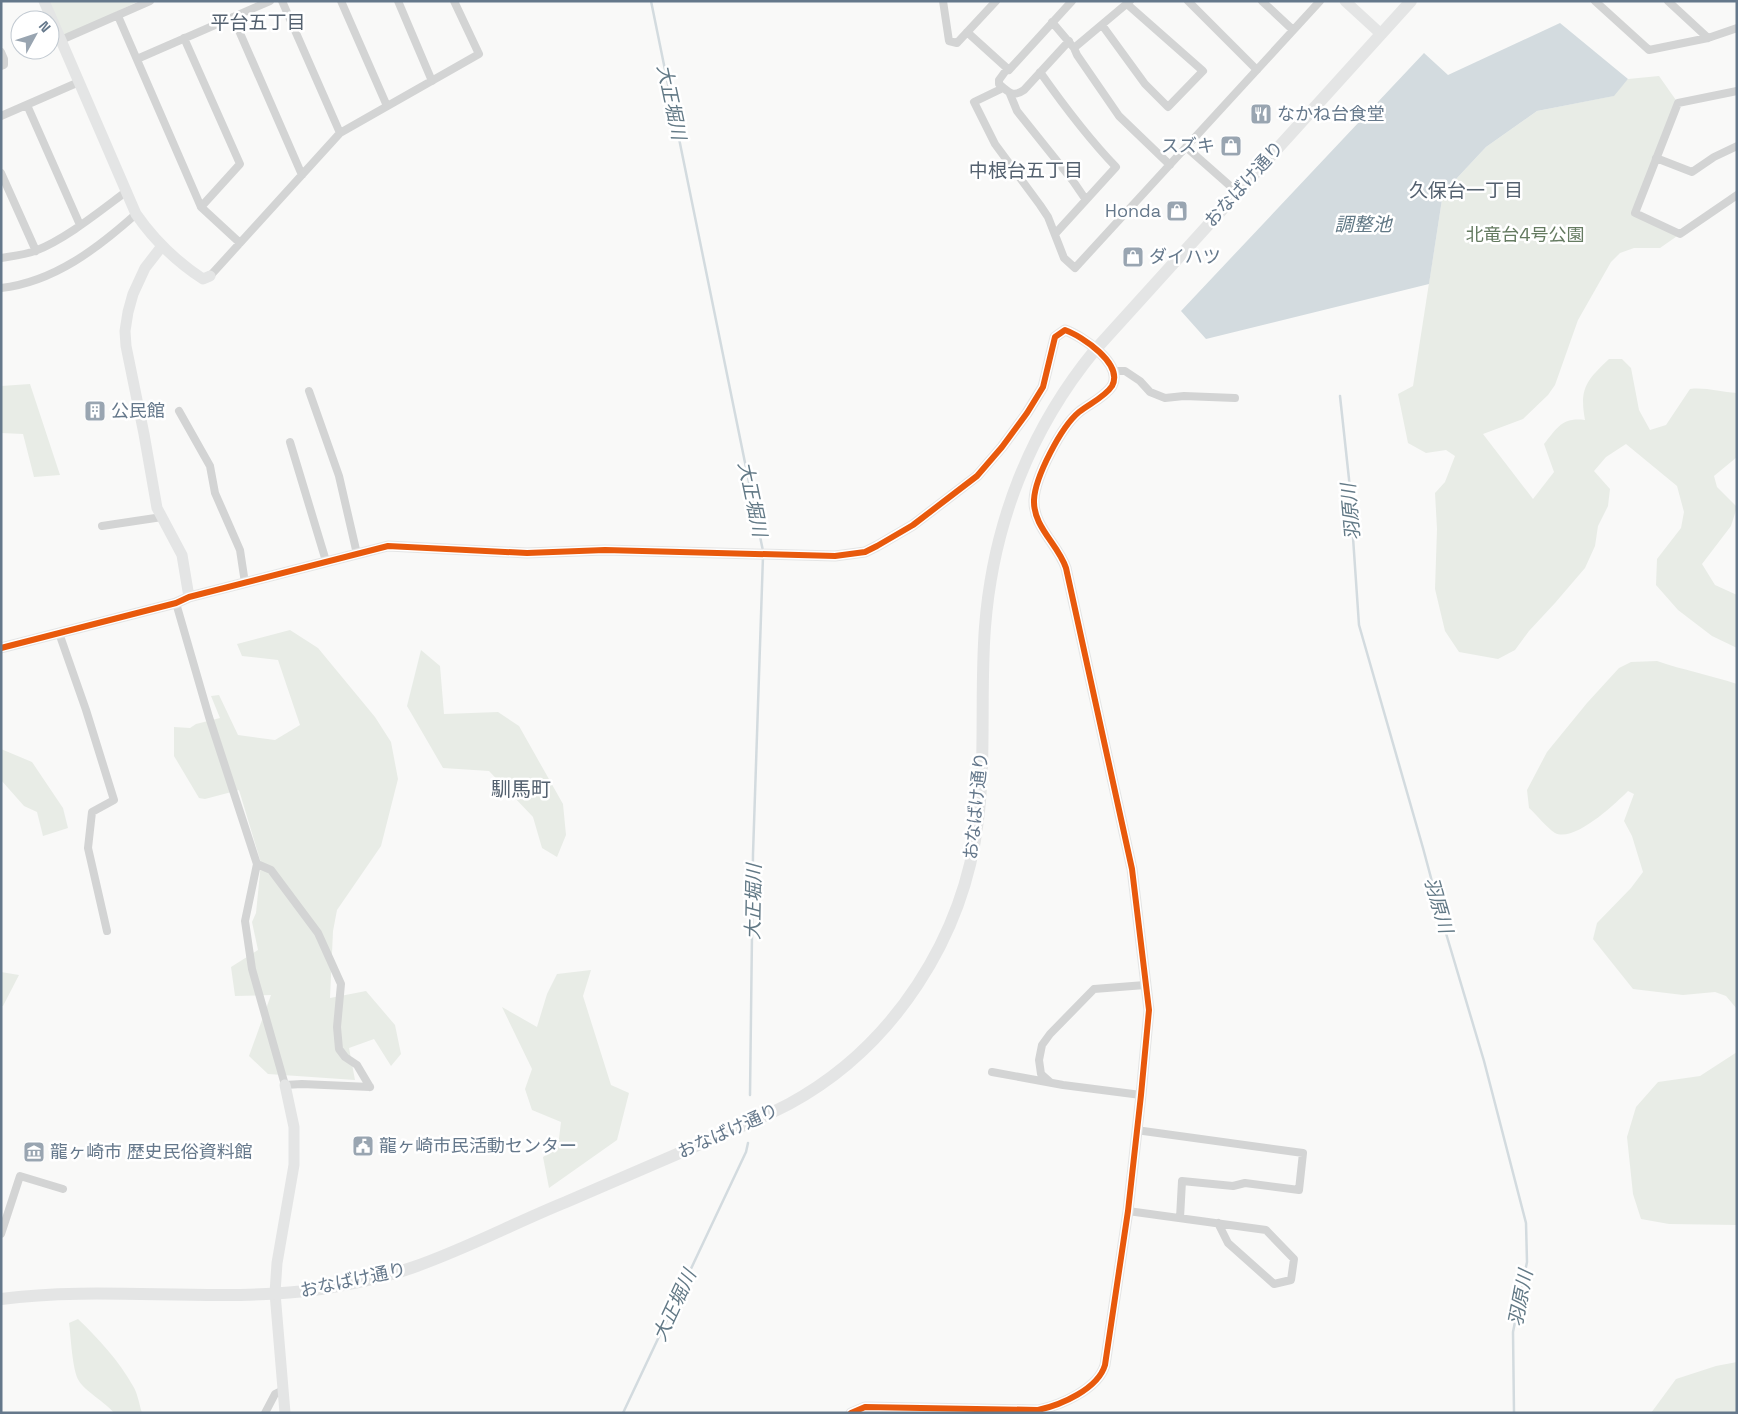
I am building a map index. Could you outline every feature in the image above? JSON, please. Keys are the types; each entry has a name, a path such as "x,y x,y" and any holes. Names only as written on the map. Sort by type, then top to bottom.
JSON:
{"main road":[{"name":"おなばけ通り","path":"1,1299 59,1294 275,1293 317,1290 360,1282 408,1269 461,1248 761,1118 791,1103 845,1065 881,1031 914,990 938,948 957,907 973,852 979,815 982,770 985,628 992,572 1004,519 1018,479 1047,417 1074,376 1095,350 1411,1"}],"street":[{"path":"44,1 136,214 149,233 162,246 203,279 210,276 340,133 479,54 454,1"},
{"path":"61,40 150,1"},
{"path":"137,59 270,1"},
{"path":"282,1 340,133"},
{"path":"341,1 387,106"},
{"path":"398,1 432,81"},
{"path":"943,1 949,41 957,43 996,1"},
{"path":"1072,1 1009,70 1007,69 999,80 999,84 1010,94 1017,111 1086,200"},
{"path":"1188,1 1257,70"},
{"path":"1262,1 1293,30"},
{"path":"1003,88 974,102 995,144 1031,191 1048,217 1064,258 1074,268 1320,1"},
{"path":"1345,1 1381,34"},
{"path":"1595,1 1649,50 1708,38 1737,28"},
{"path":"1668,1 1708,38"},
{"path":"1074,48 1128,3 1203,71 1168,107 1145,84 1102,25"},
{"path":"118,16 201,207 240,243"},
{"path":"233,17 302,175"},
{"path":"1052,22 1074,48 1082,63 1119,116 1170,165"},
{"path":"967,32 1007,69"},
{"path":"184,38 240,164 201,207"},
{"path":"1010,94 1018,94 1069,41"},
{"path":"1,52 4,65 1,66"},
{"path":"1040,72 1068,112 1099,150 1116,167 1055,234"},
{"path":"1,116 79,82"},
{"path":"1737,91 1678,103 1635,213 1680,234 1737,195"},
{"path":"27,105 80,225"},
{"path":"1656,158 1692,172 1714,157 1737,146"},
{"path":"1186,147 1237,192"},
{"path":"1,173 36,251"},
{"path":"1,258 36,251 48,245 80,225 127,191"},
{"path":"1,288 37,279 63,267 96,248 136,214"},
{"path":"162,246 145,268 139,280 128,312 125,331 128,361 144,434 157,508 182,555 189,597"},
{"path":"1,648 388,546 527,554 605,550 852,555 865,552 913,525 969,483 1002,447 1043,387 1055,337 1065,330 1076,334 1107,360 1113,371 1114,381 1108,391 1079,412 1067,424 1056,442 1040,478 1034,502 1040,524 1062,555 1066,568 1132,869 1149,1010 1128,1212 1105,1365 1098,1380 1081,1392 1062,1403 1038,1410 865,1407 851,1413"},
{"path":"1113,371 1125,371 1140,381 1150,392 1165,398 1184,396 1235,398"},
{"path":"309,391 339,476 357,554"},
{"path":"179,411 210,466 215,494 240,550 245,583"},
{"path":"290,442 326,562"},
{"path":"102,526 162,517"},
{"path":"176,602 209,717 256,864 245,921 252,969 285,1085 294,1127 294,1165 277,1263 275,1293 285,1413"},
{"path":"59,633 114,800 92,812 88,848 107,931"},
{"path":"256,864 271,870 318,933 341,984 337,1027 340,1049 357,1065 370,1087 285,1085"},
{"path":"1050,1082 1041,1074 1039,1060 1042,1045 1050,1034 1094,989 1146,985"},
{"path":"992,1072 1141,1096"},
{"path":"1136,1130 1303,1154 1299,1190 1245,1183 1232,1186 1182,1181 1180,1218"},
{"path":"1,1234 20,1176 63,1189"},
{"path":"1128,1212 1180,1218 1218,1223 1266,1230 1294,1259 1291,1280 1274,1284 1228,1243 1218,1223"},
{"path":"266,1413 275,1394 283,1390"}],"green space":[{"path":"44,1 139,1 61,40 60,10 48,10"},
{"name":"北竜台4号公園","path":"1659,76 1678,103 1635,213 1680,234 1660,248 1634,248 1620,253 1611,262 1578,320 1555,385 1548,395 1523,419 1483,434 1533,499 1554,472 1544,444 1565,422 1585,420 1583,400 1586,385 1609,359 1622,359 1631,368 1639,410 1650,430 1666,425 1690,389 1737,393 1737,457 1714,476 1717,487 1737,507 1731,526 1702,564 1715,585 1737,595 1737,648 1712,636 1678,610 1656,585 1657,559 1681,528 1684,512 1677,486 1626,444 1606,457 1594,471 1610,489 1608,506 1598,526 1595,546 1585,568 1529,631 1515,650 1498,659 1459,652 1445,631 1435,589 1437,529 1435,493 1445,482 1455,456 1446,450 1426,453 1408,443 1398,394 1413,386 1443,193 1486,147 1537,111 1613,96 1628,79"},
{"path":"30,384 60,475 34,477 23,434 1,433 1,386"},
{"path":"290,630 318,648 375,717 391,742 398,779 381,846 337,910 333,931 330,998 366,991 395,1025 401,1054 391,1066 374,1039 349,1048 355,1080 268,1074 249,1056 271,995 235,996 231,967 258,950 252,922 256,913 261,863 239,790 205,799 199,798 174,756 174,727 190,728 196,724 220,718 211,696 219,695 238,735 275,740 300,725 278,660 242,656 237,644"},
{"path":"421,650 440,666 444,714 498,712 519,726 563,804 566,835 557,857 542,848 533,817 489,771 443,768 407,706"},
{"path":"1657,661 1737,684 1737,1009 1726,996 1715,992 1683,995 1633,989 1593,939 1597,923 1631,888 1643,872 1632,836 1624,821 1634,794 1628,791 1594,821 1583,828 1563,835 1552,831 1529,808 1527,790 1547,752 1587,703 1619,668 1631,662"},
{"path":"1,749 32,762 63,808 68,828 43,836 37,812 24,806 1,780"},
{"path":"591,970 583,996 611,1085 629,1093 617,1140 549,1188 543,1157 558,1147 561,1122 532,1110 525,1089 532,1069 502,1007 537,1027 547,994 557,974"},
{"path":"1,972 19,975 3,1006 1,1006"},
{"path":"1737,1052 1737,1225 1669,1224 1641,1219 1633,1194 1627,1137 1636,1107 1658,1082 1700,1076"},
{"path":"78,1319 115,1359 135,1389 142,1413 114,1413 79,1381 73,1361 69,1323"},
{"path":"1737,1362 1737,1413 1651,1413 1676,1379 1716,1366"}],"water":[{"name":"調整池","path":"1560,23 1628,79 1614,96 1537,111 1486,147 1443,193 1429,284 1206,339 1181,311 1424,53 1448,75"}],"waterway":[{"name":"大正堀川","path":"651,1 763,551"},
{"name":"羽原川","path":"1340,396 1349,479 1359,625 1484,1061 1526,1223 1527,1262 1513,1332 1514,1413"},
{"name":"大正堀川","path":"750,1095 753,854 763,556"},
{"name":"大正堀川","path":"623,1413 746,1152 748,1143"}],"cycle path":[{"path":"1,648 388,546 527,553 605,550 835,556 865,552 913,525 977,476 1002,447 1043,387 1055,337 1065,330 1081,338 1099,352 1112,369 1114,378 1112,386 1101,397 1079,412 1057,440 1039,479 1034,500 1037,519 1066,568 1132,869 1149,1010 1128,1211 1105,1365 1095,1381 1077,1395 1038,1410 865,1407 851,1413"}],"place":[{"name":"なかね台食堂","path":"1261,114"},
{"name":"スズキ","path":"1231,146"},
{"name":"Honda","path":"1177,211"},
{"name":"ダイハツ","path":"1133,257"},
{"name":"公民館","path":"95,411"},
{"name":"龍ヶ崎市民活動センター","path":"363,1146"},
{"name":"龍ヶ崎市 歴史民俗資料館","path":"34,1152"}],"district":[{"name":"平台五丁目","path":"258,22"},
{"name":"中根台五丁目","path":"1026,170"},
{"name":"久保台一丁目","path":"1466,190"},
{"name":"馴馬町","path":"521,789"}]}
